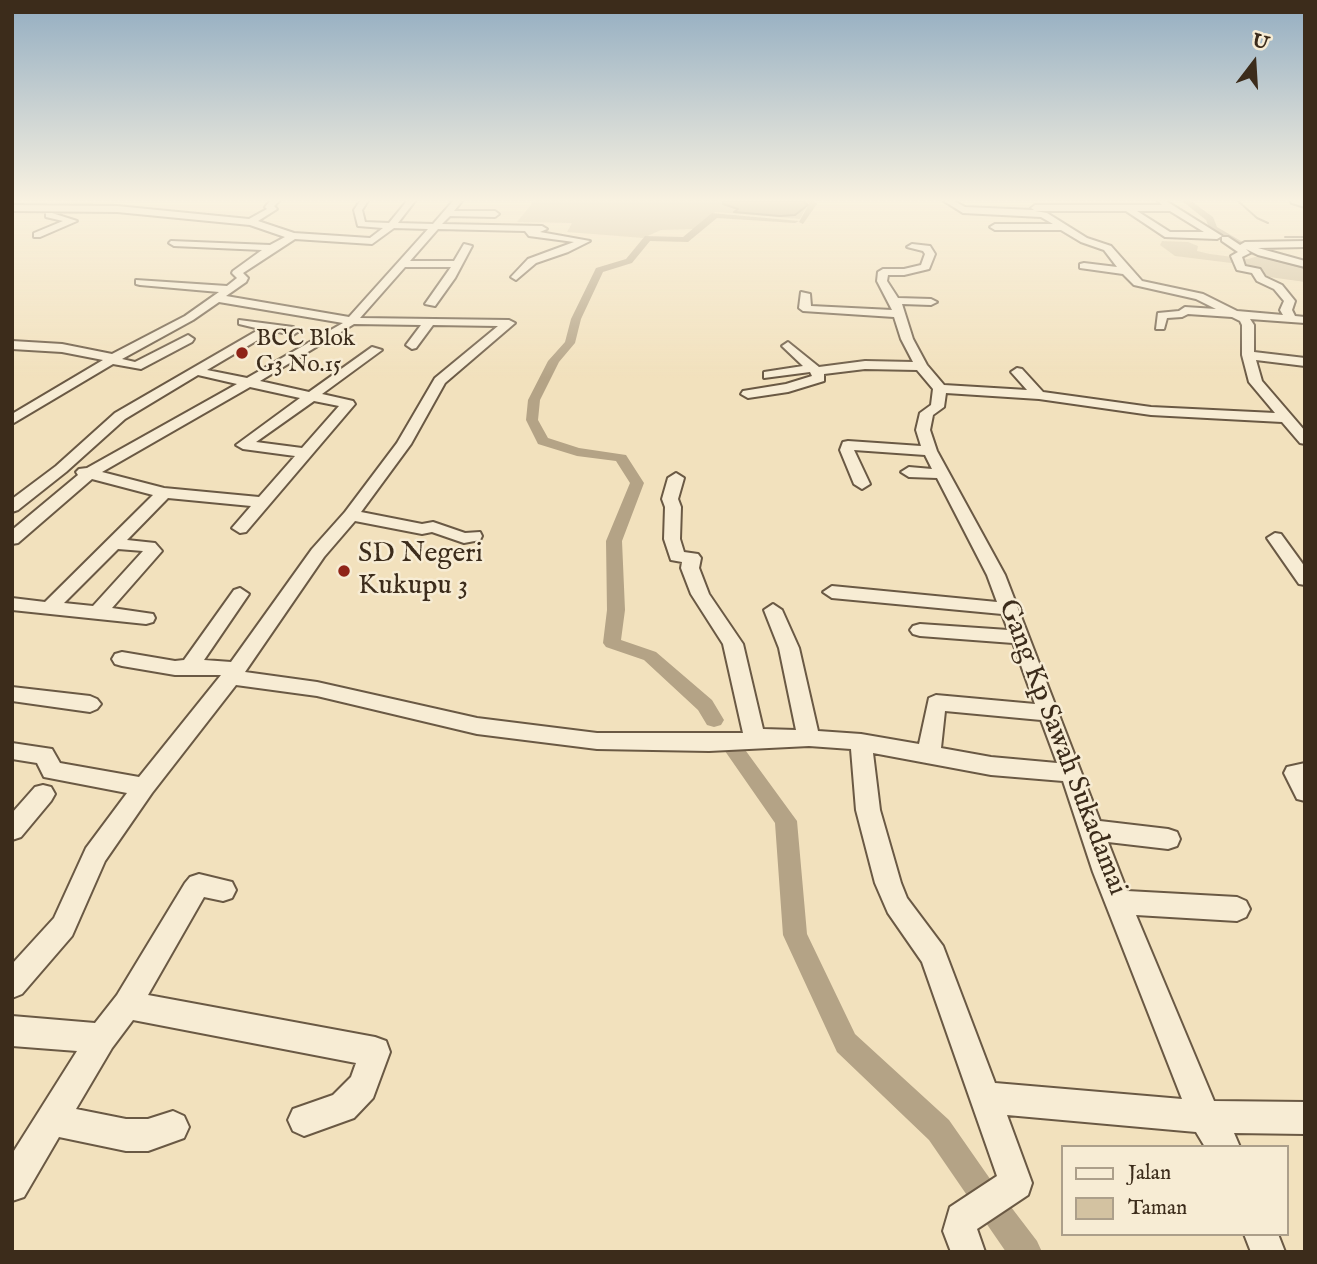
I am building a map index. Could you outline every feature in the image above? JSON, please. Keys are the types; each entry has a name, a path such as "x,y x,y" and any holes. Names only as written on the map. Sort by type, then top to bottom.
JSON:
{"street":[{"path":"12,420 113,359 189,318 243,278 237,273 255,260"},
{"path":"12,539 90,473 337,333 405,260"},
{"path":"412,345 460,260"},
{"path":"516,277 535,260"},
{"path":"928,260 925,267 902,272 883,272 882,281 895,301 907,339 921,366 940,389 1039,395 1151,411 1284,418"},
{"path":"1115,260 1143,285 1199,296 1239,316 1248,325 1248,355 1256,382 1305,440"},
{"path":"1238,260 1241,268 1256,271 1261,279 1278,288 1290,301 1286,310 1299,322"},
{"path":"402,264 458,264"},
{"path":"1084,266 1127,271"},
{"path":"140,282 227,289"},
{"path":"805,293 807,309 900,314"},
{"path":"12,985 63,927 95,855 233,673 318,553 351,515 404,444 440,381 509,323 430,313 351,321 216,298"},
{"path":"895,301 931,302"},
{"path":"1160,327 1162,315 1182,314 1183,310 1299,322"},
{"path":"243,322 293,331"},
{"path":"17,514 61,469 120,416 271,327"},
{"path":"12,345 62,348 138,366 188,339"},
{"path":"748,394 788,388 819,378 815,369 788,346"},
{"path":"305,453 243,444 376,350"},
{"path":"1248,355 1305,362"},
{"path":"769,374 865,365 921,366"},
{"path":"195,371 348,404 240,528"},
{"path":"1017,372 1039,395"},
{"name":"Gang Kp Sawah Sukadamai","path":"940,389 937,407 928,413 923,430 930,451 996,575 1118,902 1205,1117 1223,1145"},
{"path":"862,484 847,450 848,445 930,451"},
{"path":"61,469 90,473 164,493 262,502"},
{"path":"909,472 943,474"},
{"path":"676,478 670,499 673,508 672,539 677,556 692,558 690,568 700,594 733,644 740,662 754,736 860,741 991,766 1070,773"},
{"path":"49,608 164,493"},
{"path":"351,515 422,529 433,527 464,538 474,536"},
{"path":"1275,538 1305,580"},
{"path":"97,614 153,551 149,547 112,543"},
{"path":"831,592 1008,609"},
{"path":"190,666 240,594"},
{"path":"12,604 146,618"},
{"path":"772,610 789,648 798,739"},
{"path":"920,630 1018,637"},
{"path":"122,659 175,668 190,666 233,673 317,689 477,726 597,741 709,743 798,739"},
{"path":"12,694 90,704"},
{"path":"929,754 936,703 1048,713"},
{"path":"860,741 868,810 888,883 897,905 933,955 1016,1183 962,1219 960,1231 968,1252"},
{"path":"12,751 44,755 52,771 144,787"},
{"path":"1305,772 1295,774 1305,792"},
{"path":"12,830 43,794"},
{"path":"1091,830 1168,839"},
{"path":"12,1185 102,1038 127,1005 194,891 200,885 223,890"},
{"path":"1118,902 1237,909"},
{"path":"127,1005 375,1052 362,1087 343,1107 304,1120"},
{"path":"12,1031 102,1038"},
{"path":"983,1097 1205,1117 1305,1118"},
{"path":"52,1120 126,1135 148,1135 173,1127"}],"green space":[{"path":"1207,260 1277,260 1305,266 1305,282 1262,276 1255,267"}],"waterway":[{"path":"630,260 599,270 576,319 570,343 554,361 534,400 532,420 543,441 577,452 621,458 637,483 614,541 616,610 612,643 650,656 705,705 714,720"},
{"path":"1282,260 1305,266"},
{"path":"728,741 786,821 795,935 846,1043 939,1130 984,1197 1026,1252"}],"place":[{"name":"BCC Blok G3 No.15","path":"242,353"},
{"name":"SD Negeri Kukupu 3","path":"344,571"}]}
